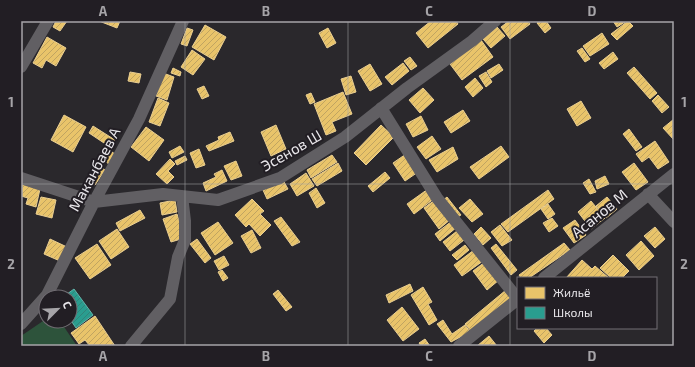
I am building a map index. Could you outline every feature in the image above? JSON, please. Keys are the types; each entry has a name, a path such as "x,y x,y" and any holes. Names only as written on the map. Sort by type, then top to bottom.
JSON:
{"street":[{"path":"21,67 48,21"},
{"name":"Маканбаев А","path":"21,324 47,295 94,202 140,119 182,21"},
{"name":"Эсенов Ш","path":"21,178 94,202 163,194 218,200 280,178 345,137 381,108 472,41 495,21"},
{"path":"381,108 437,198 517,298"},
{"name":"Асанов М","path":"545,277 674,174"},
{"path":"648,194 674,222"},
{"path":"131,346 170,299 178,257 185,240 185,221 182,196"},
{"path":"459,346 517,300"}],"green space":[{"path":"38,324 38,329 65,329 77,346 21,346 21,336"}],"building: Жильё":[{"path":"56,21 67,21 60,31 53,27"},
{"path":"99,21 120,21 117,28"},
{"path":"431,21 456,21 458,24 428,48 416,33"},
{"path":"509,21 528,21 530,24 510,39 501,27"},
{"path":"539,21 546,21 551,28 545,33 537,23"},
{"path":"613,21 624,21 625,22 617,27"},
{"path":"628,21 633,26 617,40 611,34"},
{"path":"205,25 226,37 214,60 192,47"},
{"path":"497,27 505,36 491,48 483,39"},
{"path":"187,28 193,30 187,46 181,44"},
{"path":"328,28 336,43 327,48 319,33"},
{"path":"602,33 609,44 590,56 583,46"},
{"path":"47,37 66,48 56,66 46,60 42,68 33,63"},
{"path":"481,40 493,57 462,80 450,64"},
{"path":"582,48 590,59 585,62 577,51"},
{"path":"192,50 205,59 193,75 181,67"},
{"path":"613,52 618,59 604,69 599,63"},
{"path":"410,57 417,66 411,70 404,61"},
{"path":"403,63 409,71 392,85 385,77"},
{"path":"370,64 382,84 370,91 358,71"},
{"path":"499,64 503,70 491,78 487,71"},
{"path":"634,67 657,93 650,99 627,73"},
{"path":"173,68 181,72 180,76 171,73"},
{"path":"130,72 141,74 139,83 128,81"},
{"path":"486,72 492,82 486,87 479,76"},
{"path":"163,73 174,77 167,100 156,96"},
{"path":"351,76 356,92 346,95 341,79"},
{"path":"475,78 483,88 473,97 465,87"},
{"path":"204,86 209,96 202,99 197,89"},
{"path":"423,88 434,100 420,113 409,100"},
{"path":"343,92 352,114 332,122 336,131 326,135 314,104"},
{"path":"311,93 315,102 310,104 306,95"},
{"path":"658,95 669,107 662,113 652,101"},
{"path":"158,98 169,103 160,126 149,122"},
{"path":"581,101 591,118 577,126 567,109"},
{"path":"463,110 470,121 451,133 444,122"},
{"path":"64,115 86,127 73,152 51,140"},
{"path":"421,116 428,130 413,137 406,124"},
{"path":"674,119 674,140 663,128"},
{"path":"276,125 286,149 271,156 261,132"},
{"path":"381,125 394,137 366,165 354,153"},
{"path":"93,126 115,140 110,147 89,133"},
{"path":"146,127 164,140 149,161 131,147"},
{"path":"629,129 642,147 636,151 623,134"},
{"path":"230,132 234,141 209,151 206,146 219,140 218,137"},
{"path":"432,136 441,149 426,159 417,147"},
{"path":"655,141 669,162 658,169 649,157 642,162 636,154"},
{"path":"180,146 184,152 172,158 169,152"},
{"path":"501,146 509,157 479,179 470,167"},
{"path":"453,147 458,159 437,172 429,160"},
{"path":"199,149 205,165 196,168 190,153"},
{"path":"109,150 115,154 109,164 103,160"},
{"path":"406,154 418,172 405,181 393,163"},
{"path":"332,155 337,162 311,178 307,170"},
{"path":"185,156 187,160 177,165 175,161"},
{"path":"170,159 175,164 168,171 174,177 167,184 156,174"},
{"path":"236,161 242,176 231,180 224,166"},
{"path":"338,163 342,171 317,186 312,179"},
{"path":"634,163 648,182 636,190 622,172"},
{"path":"98,165 105,170 95,185 88,181"},
{"path":"222,170 227,181 206,191 203,183 216,177 214,174"},
{"path":"385,172 390,178 373,192 368,186"},
{"path":"306,173 314,186 297,196 290,184"},
{"path":"605,176 609,184 597,189 595,181"},
{"path":"589,179 596,192 590,194 583,183"},
{"path":"283,180 288,189 267,199 263,190"},
{"path":"21,184 40,189 36,207 26,204 28,198 21,196"},
{"path":"316,188 325,203 317,208 309,193"},
{"path":"428,189 435,198 414,214 407,204"},
{"path":"548,190 554,199 508,232 501,224"},
{"path":"41,197 56,200 52,218 36,214"},
{"path":"447,197 461,215 456,218 442,201"},
{"path":"607,197 617,209 606,218 596,206"},
{"path":"252,199 264,211 260,214 271,225 260,236 249,224 246,227 235,215"},
{"path":"436,199 451,219 439,229 424,208"},
{"path":"470,199 483,214 472,222 459,208"},
{"path":"175,200 177,212 162,215 160,203"},
{"path":"591,201 605,218 591,229 578,212"},
{"path":"548,204 555,214 548,219 541,209"},
{"path":"140,210 145,218 120,231 116,223"},
{"path":"177,214 182,230 179,231 181,239 171,242 163,219"},
{"path":"281,217 300,242 292,246 274,221"},
{"path":"552,218 558,226 549,232 543,223"},
{"path":"575,220 586,235 574,243 563,228"},
{"path":"452,221 457,227 440,241 435,234"},
{"path":"218,222 233,243 215,255 201,233"},
{"path":"500,225 512,240 502,246 491,232"},
{"path":"481,227 491,238 483,245 474,234"},
{"path":"655,227 665,239 655,248 644,236"},
{"path":"117,229 129,247 111,259 99,241"},
{"path":"252,230 261,248 251,253 241,236"},
{"path":"457,231 464,240 450,251 443,242"},
{"path":"50,239 67,247 60,261 44,254"},
{"path":"197,239 211,258 205,263 190,244"},
{"path":"641,241 654,256 639,270 626,255"},
{"path":"564,243 570,250 530,277 520,277 519,275"},
{"path":"97,244 111,265 90,279 75,258"},
{"path":"496,244 517,270 511,275 491,248"},
{"path":"465,245 469,250 457,260 452,255"},
{"path":"474,250 483,261 462,276 454,265"},
{"path":"613,255 629,271 623,277 610,277 600,268"},
{"path":"224,256 229,265 219,270 214,261"},
{"path":"582,260 592,269 595,266 608,277 567,277"},
{"path":"485,262 499,280 487,290 473,271"},
{"path":"222,270 228,278 223,281 218,272"},
{"path":"410,284 413,291 389,303 386,295"},
{"path":"423,287 432,302 428,304 437,320 429,325 411,295"},
{"path":"278,290 292,307 286,311 273,294"},
{"path":"506,290 512,297 471,331 465,324"},
{"path":"402,307 419,329 403,341 387,320"},
{"path":"95,316 115,346 90,346 85,340 79,344 71,333"},
{"path":"443,320 452,334 465,325 470,332 451,342 437,324"},
{"path":"536,329 547,329 552,335 544,343 534,331"},
{"path":"489,336 497,346 477,346"},
{"path":"425,339 430,346 421,346 419,343"}],"building: Школы":[{"path":"78,294 93,315 78,326"}]}
